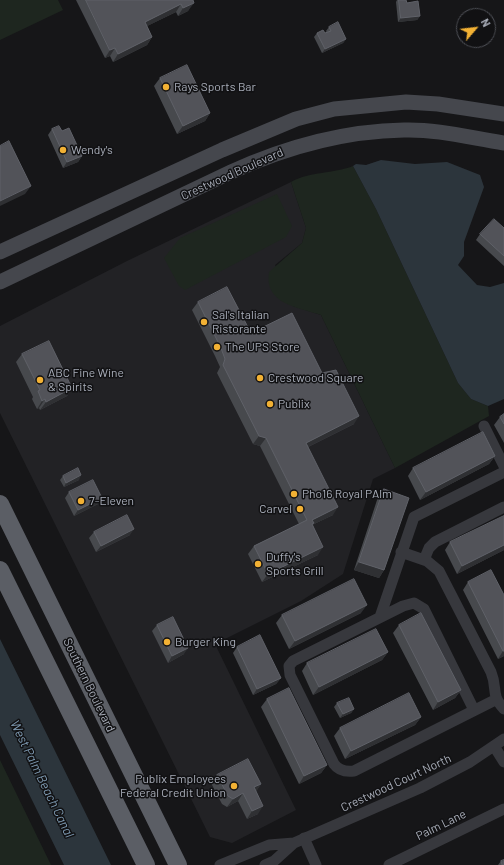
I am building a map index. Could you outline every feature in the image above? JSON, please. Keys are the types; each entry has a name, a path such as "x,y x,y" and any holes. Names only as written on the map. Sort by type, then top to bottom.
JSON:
{"highway":[{"name":"Southern Boulevard","path":"0,504 178,865"},
{"path":"0,570 146,865"},
{"path":"136,846 153,865"}],"main road":[{"name":"Crestwood Boulevard","path":"0,252 222,150 296,119 334,109 406,102 438,104 504,114"},
{"name":"Crestwood Boulevard","path":"0,282 268,155 295,147 333,137 405,129 436,132 504,143"}],"street":[{"path":"484,426 504,466"},
{"path":"380,617 401,552 414,518 504,472"},
{"path":"424,560 429,548 435,542 504,507"},
{"path":"401,552 424,560 436,568 444,580 491,672 494,680 496,700 504,709"},
{"path":"474,710 424,610 419,605 408,603 293,661 289,666 290,675 336,767 344,771 354,771 496,700"},
{"name":"Crestwood Court North","path":"220,865 269,845 299,840 420,788 470,762 504,739"},
{"path":"494,746 504,762"},
{"name":"Palm Lane","path":"389,865 504,809"},
{"path":"299,840 316,865"},
{"name":"Crestwood Court North","path":"265,865 274,861 299,840"}],"shaded area":[{"path":"0,0 58,0 63,10 0,40"},
{"path":"353,166 376,209 458,383 471,399 488,406 489,416 395,468 321,315 293,306 277,298 269,283 269,272 302,243 306,228 291,182 306,176 345,169"},
{"name":"Crestwood Square","path":"291,182 306,228 302,243 275,265 293,306 321,315 395,468 373,479 343,574 301,601 215,644 296,810 232,843 210,837 0,413 0,326 127,261"},
{"path":"277,194 292,226 286,237 185,290 179,286 164,258 180,238"},
{"path":"0,760 51,865 0,865"}],"water":[{"path":"381,160 415,164 447,162 480,175 484,187 464,242 464,256 458,265 477,285 490,287 504,283 504,399 488,406 471,399 458,383 376,209 353,166 356,164 366,165"},
{"name":"West Palm Beach Canal","path":"0,639 111,865 64,865 0,735"}],"building":[{"path":"86,0 193,0 194,3 183,8 181,4 145,22 152,37 118,54 115,48 110,50"},
{"path":"399,0 406,0 407,3 418,1 420,16 401,18"},
{"path":"338,22 346,39 325,49 317,33 323,30 325,33 331,31 329,27"},
{"path":"187,65 210,113 183,126 160,78"},
{"path":"59,126 62,131 69,128 82,156 67,162 52,129"},
{"path":"9,141 31,186 0,201 0,146"},
{"path":"494,219 504,228 504,256 480,234"},
{"path":"227,287 251,333 292,313 322,373 336,370 359,416 306,443 338,507 312,520 314,523 312,524 323,547 268,574 254,546 307,520 266,438 259,436 223,365 225,359 221,348 198,302"},
{"path":"49,341 72,388 46,402 45,399 42,401 38,391 40,390 22,354"},
{"path":"504,414 504,424 500,417"},
{"path":"483,432 495,456 426,492 413,468"},
{"path":"78,468 81,475 66,483 63,476"},
{"name":"7-Eleven","path":"93,480 102,498 78,510 69,492"},
{"path":"384,489 409,498 384,570 359,562"},
{"path":"127,515 134,529 101,546 94,532"},
{"path":"504,516 504,545 462,566 450,542"},
{"path":"491,570 504,595 504,651 468,582"},
{"path":"354,579 367,605 295,641 282,615"},
{"path":"421,613 461,690 438,702 399,625"},
{"path":"173,617 188,648 172,656 157,625"},
{"path":"376,629 388,652 319,687 307,663"},
{"path":"260,635 281,678 257,689 237,647"},
{"path":"289,688 327,765 304,776 267,699"},
{"path":"409,693 421,717 351,751 340,728"},
{"path":"349,698 354,709 343,714 337,703"},
{"path":"248,759 261,784 254,787 263,806 252,811 243,793 233,799 228,796 217,775"},
{"path":"504,860 504,865 502,865 501,861"}],"place":[{"name":"Rays Sports Bar","path":"166,87"},
{"name":"Wendy's","path":"63,150"},
{"name":"Sal's Italian Ristorante","path":"204,322"},
{"name":"The UPS Store","path":"217,347"},
{"name":"Crestwood Square","path":"260,378"},
{"name":"ABC Fine Wine & Spirits","path":"40,380"},
{"name":"Publix","path":"270,404"},
{"name":"Pho16 Royal PAlm","path":"294,494"},
{"name":"7-Eleven","path":"81,501"},
{"name":"Carvel","path":"300,509"},
{"name":"Duffy's Sports Grill","path":"258,564"},
{"name":"Burger King","path":"167,642"},
{"name":"Publix Employees Federal Credit Union","path":"234,786"}]}
